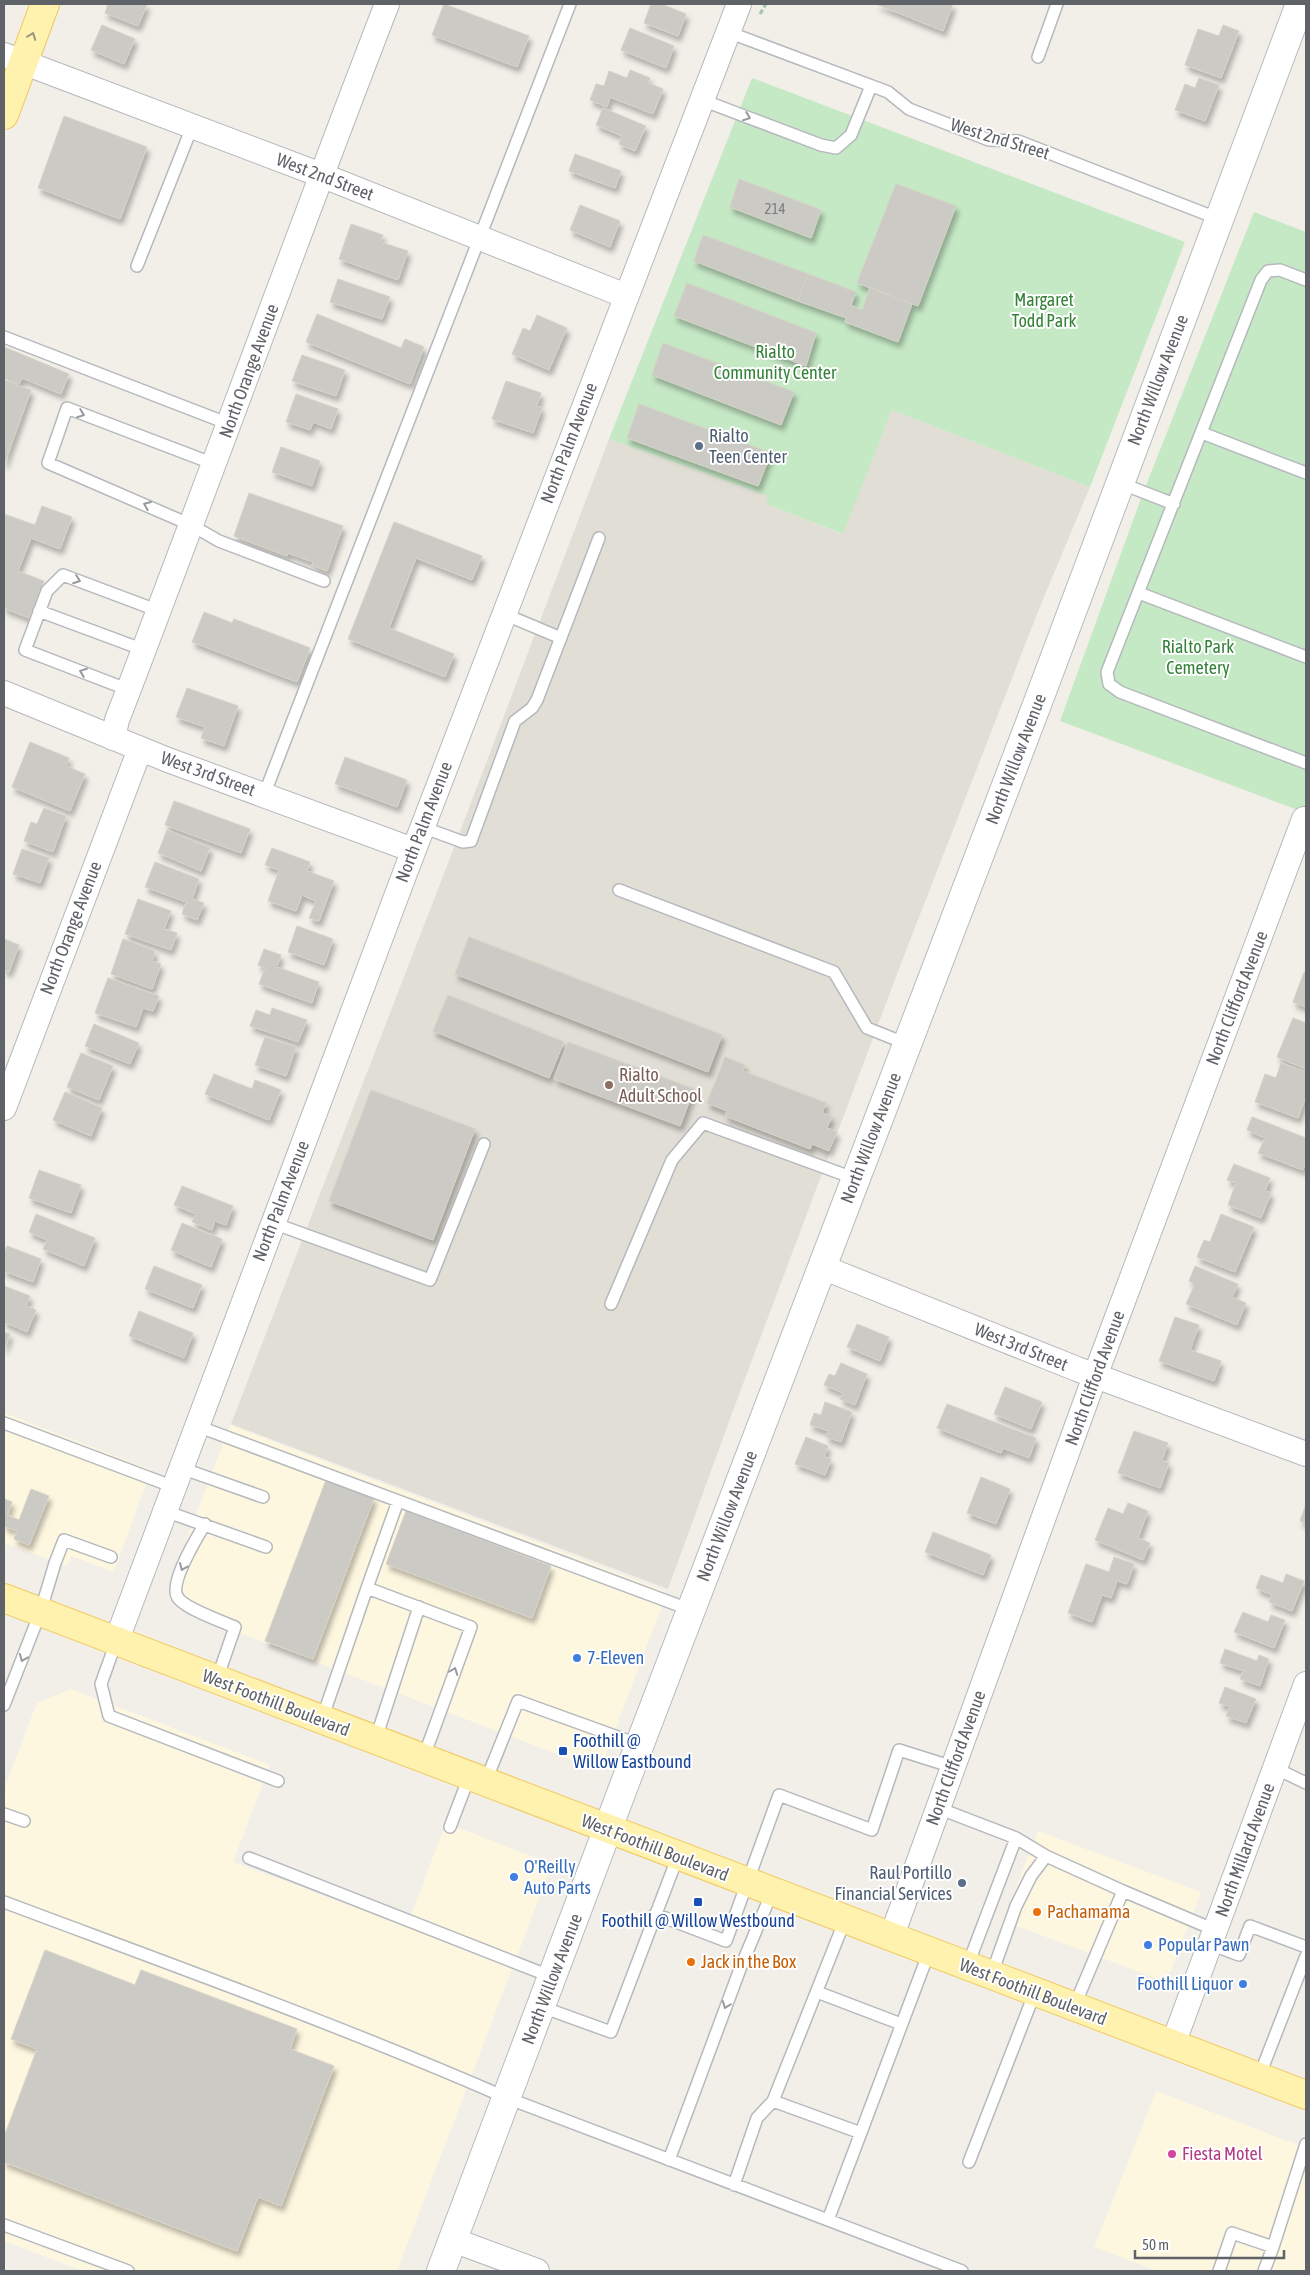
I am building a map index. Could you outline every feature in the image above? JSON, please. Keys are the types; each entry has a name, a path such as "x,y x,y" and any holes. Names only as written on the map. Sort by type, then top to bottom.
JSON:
{"main road":[{"path":"4,115 13,59 45,4"},
{"name":"West Foothill Boulevard","path":"4,1598 759,1888 1306,2095"}],"street":[{"name":"North Orange Avenue","path":"113,738 129,690 321,175 387,4"},
{"name":"North Palm Avenue","path":"116,1642 422,827 739,4"},
{"name":"North Willow Avenue","path":"441,2271 1300,4"},
{"name":"West 2nd Street","path":"13,59 321,175 626,296"},
{"name":"West 3rd Street","path":"4,693 140,749 414,850"},
{"name":"North Orange Avenue","path":"4,1108 140,749"},
{"name":"North Clifford Avenue","path":"891,1938 1095,1376 1304,819"},
{"name":"West 3rd Street","path":"822,1267 1095,1376 1306,1454"},
{"name":"North Millard Avenue","path":"1173,2044 1306,1684"},
{"path":"453,2240 537,2271"}],"lane":[{"path":"264,795 570,4"},
{"path":"1038,57 1057,4"},
{"name":"West 2nd Street","path":"728,32 888,92 909,110 989,140 1018,141 1219,219"},
{"path":"702,100 821,145 836,148 851,135 871,86"},
{"path":"137,266 192,127"},
{"path":"1306,280 1280,270 1268,271 1260,280 1202,433 1107,672 1109,684 1120,692 1306,763"},
{"path":"4,337 229,424"},
{"path":"214,464 67,408 48,463 191,525 218,541 324,581"},
{"path":"1202,433 1306,472"},
{"path":"1120,483 1174,504"},
{"path":"422,827 463,842 470,841 515,720 532,708 537,700 599,538"},
{"path":"129,690 25,650 47,591 63,575 159,611"},
{"path":"1139,594 1306,657"},
{"path":"40,611 144,650"},
{"path":"504,614 561,638"},
{"path":"619,890 834,972 867,1028 907,1044"},
{"path":"611,1304 672,1160 703,1123 856,1178"},
{"path":"273,1223 430,1280 484,1144"},
{"path":"4,1423 178,1477 263,1497"},
{"path":"197,1426 691,1610"},
{"path":"322,1721 398,1501"},
{"path":"165,1511 266,1547"},
{"path":"205,1524 193,1543 180,1575 176,1596 183,1604 235,1628 216,1680"},
{"path":"4,1705 40,1613 64,1540 111,1557"},
{"path":"367,1588 471,1627 423,1759"},
{"path":"375,1741 419,1607"},
{"path":"116,1642 101,1684 109,1716 278,1781"},
{"path":"450,1827 518,1701 640,1745"},
{"path":"669,2160 740,1969 779,1795 872,1830 899,1750 953,1767"},
{"path":"1275,1768 1306,1782"},
{"path":"938,1808 1016,1838 1046,1856 1123,1891 1212,1937 1239,1955 1250,1926 1306,1947"},
{"path":"4,1814 24,1821"},
{"path":"979,1971 1016,1838"},
{"path":"542,2007 611,2032 678,1856"},
{"path":"979,1971 1031,1876 1046,1856"},
{"path":"249,1858 553,1977"},
{"path":"655,1914 726,1941 759,1888"},
{"path":"1074,2007 1123,1891"},
{"path":"4,1902 260,1998 443,2070 507,2098 962,2271"},
{"path":"734,2184 758,2118 773,2101 845,1920"},
{"path":"828,2220 929,1952"},
{"path":"1259,2077 1306,1956"},
{"path":"817,1992 901,2024"},
{"path":"969,2162 1034,1992"},
{"path":"773,2101 861,2134"},
{"path":"1264,2271 1306,2144"},
{"path":"4,2225 128,2271"},
{"path":"1219,2271 1232,2233 1273,2247"}],"shaded area":[{"name":"Rialto Adult School","path":"892,410 1090,487 1039,609 900,966 668,1589 231,1424 450,858 609,439 769,496 766,504 842,534"},
{"path":"4,1413 151,1470 114,1572 71,1556 67,1566 4,1543"},
{"path":"230,1425 667,1592 605,1757 597,1764 586,1765 180,1610 169,1598 169,1586"},
{"path":"71,1689 270,1765 233,1862 407,1926 446,1823 552,1864 397,2271 83,2271 4,2241 4,1789 37,1703"},
{"path":"1038,1831 1201,1892 1171,1971 1158,1979 1003,1921"},
{"path":"1156,2091 1306,2148 1306,2271 1157,2271 1094,2247"}],"green space":[{"name":"Rialto Community Center","path":"752,78 1185,242 1090,487 892,410 843,534 766,504 768,496 609,439"},
{"name":"Rialto Park Cemetery","path":"1254,212 1306,232 1306,813 1060,721 1143,493"}],"building":[{"path":"108,4 147,4 138,26 105,13"},
{"path":"444,4 529,36 517,67 432,35"},
{"path":"651,4 661,4 686,14 678,36 644,23"},
{"path":"876,4 953,4 943,31"},
{"path":"102,25 135,39 124,64 91,50"},
{"path":"1223,25 1239,31 1221,78 1185,65 1198,29 1219,36"},
{"path":"630,28 674,46 666,68 621,50"},
{"path":"630,70 650,78 648,83 663,89 653,114 610,97 607,107 590,100 596,84 604,86 609,71 627,78"},
{"path":"1199,78 1219,85 1205,121 1175,110 1185,84 1195,88"},
{"path":"603,108 646,126 635,151 619,144 622,136 596,125"},
{"path":"64,116 147,147 120,219 38,188"},
{"path":"575,154 621,171 615,188 569,171"},
{"path":"739,179 821,210 811,238 730,207"},
{"path":"896,184 956,206 918,306 857,283"},
{"path":"580,205 620,221 610,247 570,230"},
{"path":"351,224 383,235 380,242 408,251 398,280 339,259"},
{"path":"703,235 808,274 798,301 694,261"},
{"path":"808,274 856,292 851,305 862,310 870,287 912,304 898,342 845,322 846,318 798,301"},
{"path":"338,279 390,297 382,319 330,302"},
{"path":"687,283 816,333 806,366 674,316"},
{"path":"317,314 401,348 405,339 424,347 410,384 306,342"},
{"path":"537,315 567,328 549,370 512,354 523,328 530,331"},
{"path":"663,343 794,392 781,425 652,375"},
{"path":"4,347 69,374 61,394 22,378 19,384 4,378"},
{"path":"302,355 345,370 336,396 292,381"},
{"path":"4,380 31,390 4,465"},
{"path":"506,381 541,393 537,406 542,408 533,433 492,419"},
{"path":"296,394 338,409 331,429 313,422 310,430 286,422"},
{"name":"Rialto Teen Center","path":"639,404 771,453 758,486 627,438"},
{"path":"281,447 320,461 312,486 272,472"},
{"path":"249,493 343,526 327,571 312,565 313,562 288,553 287,556 234,536"},
{"path":"42,506 72,517 60,549 31,538 18,571 44,581 29,618 4,608 4,514 35,525"},
{"path":"394,522 482,556 472,580 416,558 389,628 454,654 445,677 348,639"},
{"path":"204,612 232,623 234,619 310,648 297,682 192,642"},
{"path":"187,688 238,706 224,746 201,738 205,727 176,717"},
{"path":"30,742 69,758 66,766 85,774 70,811 12,787"},
{"path":"345,757 407,780 397,807 335,784"},
{"path":"174,801 250,829 241,853 165,825"},
{"path":"44,808 66,816 53,852 24,841 31,822 37,824"},
{"path":"167,830 210,848 201,871 158,853"},
{"path":"272,848 310,862 307,871 334,881 319,921 309,918 316,901 302,895 296,911 268,901 279,870 265,865"},
{"path":"22,849 49,858 40,883 13,874"},
{"path":"155,862 199,879 192,899 204,903 197,920 182,914 186,902 145,887"},
{"path":"138,899 171,911 164,929 177,933 171,950 125,934"},
{"path":"297,926 333,939 324,965 288,952"},
{"path":"469,937 722,1035 708,1072 455,974"},
{"path":"4,939 19,945 9,972 4,970"},
{"path":"123,939 155,951 152,961 161,964 152,989 111,974"},
{"path":"264,949 281,955 277,967 319,982 312,1003 259,984 265,968 258,965"},
{"path":"1304,972 1306,973 1306,1007 1293,1002"},
{"path":"108,978 159,996 153,1011 143,1008 136,1027 95,1013"},
{"path":"448,995 564,1042 549,1078 433,1031"},
{"path":"272,1008 307,1020 298,1042 250,1026 256,1010 270,1015"},
{"path":"1293,1018 1306,1023 1306,1069 1277,1057"},
{"path":"94,1024 139,1043 130,1064 85,1046"},
{"path":"265,1037 296,1047 286,1076 255,1065"},
{"path":"568,1042 694,1089 680,1126 554,1079"},
{"path":"81,1053 113,1066 99,1100 67,1087"},
{"path":"725,1057 745,1065 743,1071 826,1103 822,1113 832,1116 827,1128 837,1132 829,1151 812,1144 810,1149 725,1116 727,1111 707,1103"},
{"path":"1281,1063 1306,1072 1306,1096 1298,1118 1255,1102 1265,1074 1276,1078"},
{"path":"214,1074 252,1089 255,1080 281,1090 269,1120 205,1094"},
{"path":"371,1090 475,1129 433,1240 329,1201"},
{"path":"65,1092 102,1108 91,1136 53,1120"},
{"path":"1252,1117 1306,1138 1306,1161 1303,1170 1258,1153 1265,1138 1247,1130"},
{"path":"1234,1164 1270,1178 1265,1191 1271,1193 1261,1218 1228,1205 1236,1183 1227,1180"},
{"path":"39,1170 81,1185 71,1213 29,1198"},
{"path":"182,1186 233,1206 226,1225 215,1221 212,1230 192,1222 196,1214 174,1205"},
{"path":"36,1214 95,1238 84,1266 43,1249 47,1240 29,1232"},
{"path":"1221,1214 1254,1227 1235,1272 1197,1257 1204,1240 1210,1242"},
{"path":"182,1223 222,1239 211,1267 171,1250"},
{"path":"7,1246 41,1259 33,1282 4,1271 4,1254"},
{"path":"154,1266 202,1285 193,1308 145,1289"},
{"path":"1195,1266 1238,1284 1232,1297 1246,1303 1237,1325 1186,1304 1195,1284 1189,1281"},
{"path":"4,1286 30,1296 26,1306 36,1310 27,1332 4,1322"},
{"path":"139,1311 193,1333 184,1358 129,1336"},
{"path":"1175,1317 1199,1325 1190,1350 1221,1361 1214,1381 1159,1361"},
{"path":"857,1324 889,1337 880,1361 847,1347"},
{"path":"4,1332 10,1334 4,1349"},
{"path":"841,1363 867,1374 855,1405 840,1399 843,1393 824,1385 829,1374 835,1376"},
{"path":"1005,1387 1042,1402 1031,1429 994,1414"},
{"path":"825,1402 852,1412 841,1442 826,1437 828,1431 810,1425 814,1413 821,1415"},
{"path":"947,1404 1036,1438 1029,1458 1003,1448 1001,1453 937,1428"},
{"path":"1134,1431 1168,1443 1162,1460 1169,1463 1160,1488 1118,1473"},
{"path":"806,1437 828,1446 824,1457 831,1459 825,1475 795,1464"},
{"path":"981,1477 1010,1489 996,1524 967,1513"},
{"path":"326,1480 374,1498 313,1659 265,1641"},
{"path":"31,1489 49,1496 29,1545 14,1539 17,1531 4,1526 4,1499 12,1502 7,1515 19,1520"},
{"path":"1128,1503 1148,1511 1138,1538 1150,1543 1143,1560 1095,1540 1108,1508 1123,1514"},
{"path":"1306,1504 1306,1523 1300,1521"},
{"path":"406,1511 551,1566 532,1618 386,1564"},
{"path":"933,1532 991,1555 983,1575 925,1552"},
{"path":"1114,1557 1134,1564 1127,1584 1117,1581 1111,1598 1102,1595 1092,1622 1068,1613 1086,1564 1109,1572"},
{"path":"1286,1574 1304,1581 1292,1611 1269,1602 1272,1595 1256,1588 1261,1575 1283,1583"},
{"path":"1243,1612 1268,1622 1271,1615 1285,1620 1274,1648 1234,1632"},
{"path":"1225,1649 1257,1661 1259,1655 1269,1659 1260,1686 1240,1679 1243,1671 1220,1663"},
{"path":"1225,1687 1256,1699 1246,1723 1226,1716 1230,1707 1219,1703"},
{"path":"45,1950 135,1985 141,1970 297,2029 290,2049 334,2066 281,2206 258,2197 237,2251 4,2162 4,2137 37,2049 11,2039"}],"place":[{"name":"Rialto Teen Center","path":"699,446"},
{"name":"Rialto Adult School","path":"609,1085"},
{"name":"7-Eleven","path":"577,1658"},
{"name":"Foothill @ Willow Eastbound","path":"563,1751"},
{"name":"O'Reilly Auto Parts","path":"514,1877"},
{"name":"Raul Portillo Financial Services","path":"962,1883"},
{"name":"Foothill @ Willow Westbound","path":"698,1902"},
{"name":"Pachamama","path":"1037,1912"},
{"name":"Popular Pawn","path":"1148,1945"},
{"name":"Jack in the Box","path":"691,1962"},
{"name":"Foothill Liquor","path":"1243,1984"},
{"name":"Fiesta Motel","path":"1172,2154"}],"park label":[{"name":"Margaret Todd Park","path":"1044,310"}]}
